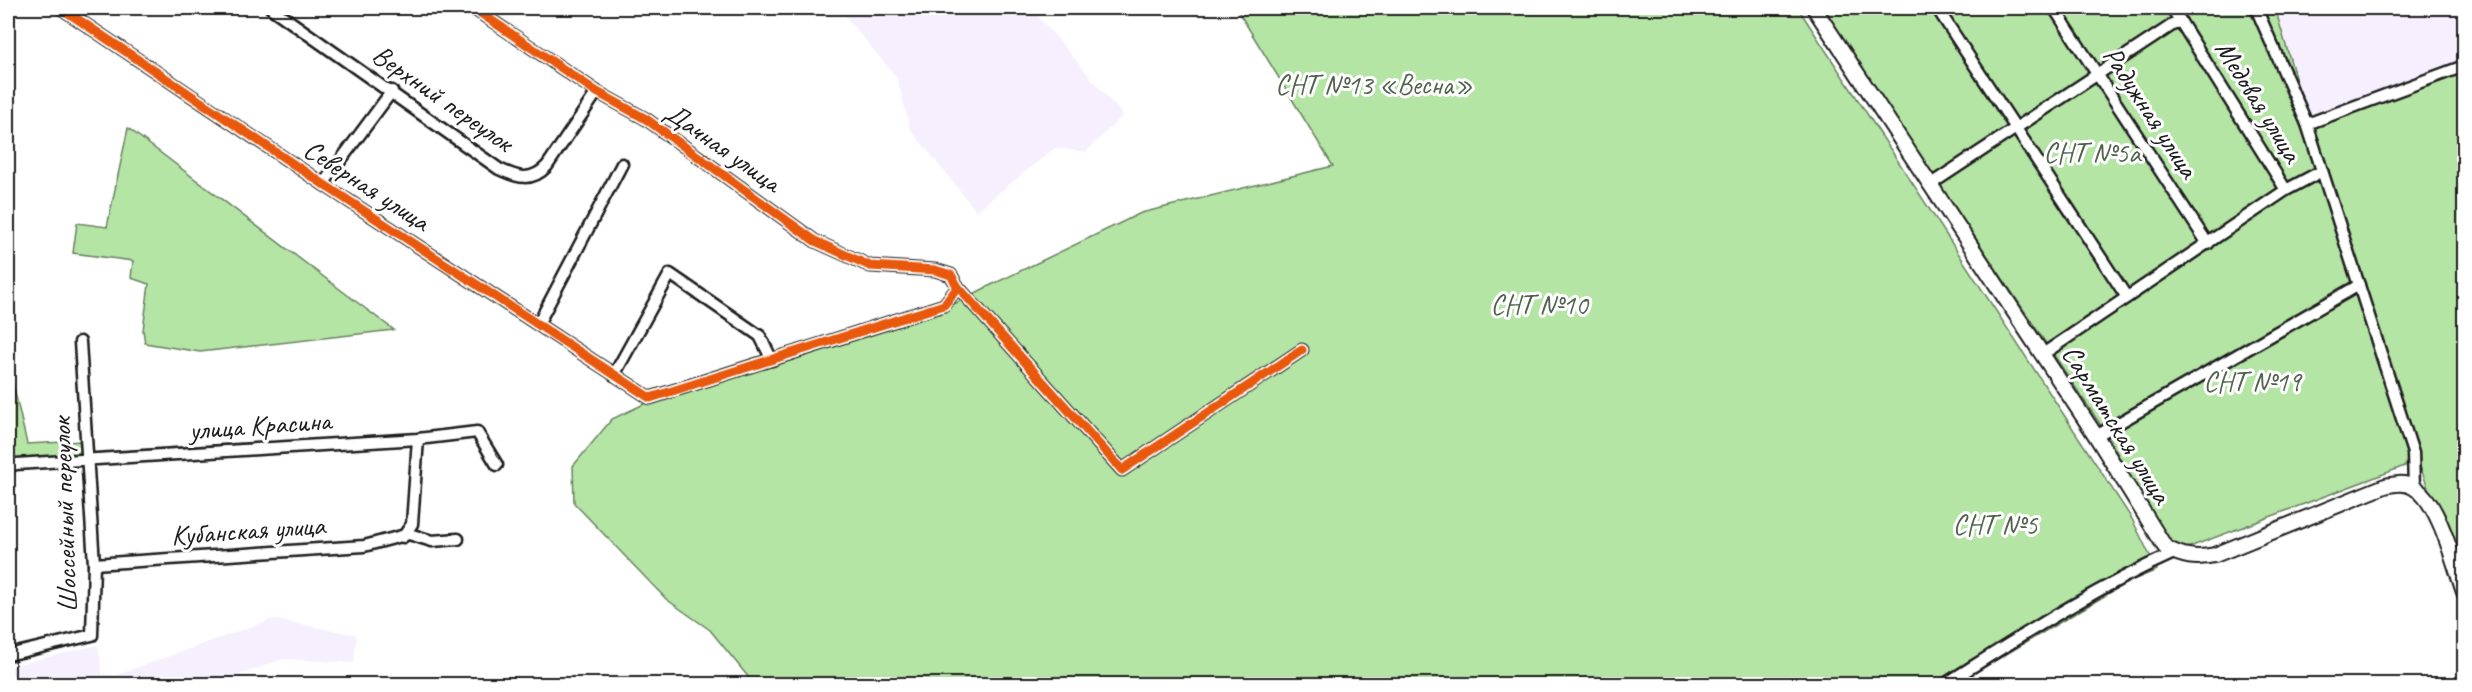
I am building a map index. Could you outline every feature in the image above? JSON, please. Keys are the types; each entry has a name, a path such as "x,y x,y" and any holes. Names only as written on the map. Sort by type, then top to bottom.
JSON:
{"main road":[{"name":"Сарматская улица","path":"1815,8 2096,435 2159,538 2166,547 2174,552"},
{"path":"2174,552 2196,558 2215,555 2385,486 2396,484 2414,487 2423,494 2434,512 2464,592"}],"street":[{"name":"Северная улица","path":"61,8 323,184 650,398 772,360"},
{"name":"Верхний переулок","path":"271,8 499,169 514,176 538,175 547,166 597,92"},
{"name":"Дачная улица","path":"473,8 597,92 655,126 815,241 870,266 934,270 951,275 958,287"},
{"path":"1937,8 2126,296"},
{"name":"Радужная улица","path":"2054,8 2208,244"},
{"name":"Медовая улица","path":"2172,8 2286,190"},
{"path":"2256,8 2307,124 2413,453 2414,487"},
{"path":"1931,184 2180,20"},
{"path":"2307,124 2464,66"},
{"path":"323,184 393,92"},
{"path":"538,324 622,164"},
{"path":"2043,354 2286,190 2322,171"},
{"path":"614,375 670,274 760,336 772,360 944,305 958,287 1122,470 1302,350"},
{"path":"2096,435 2359,285"},
{"name":"Шоссейный переулок","path":"8,656 93,635 94,564 80,342"},
{"name":"улица Красина","path":"8,467 418,439 477,432 497,465"},
{"path":"403,537 412,524 418,439"},
{"path":"403,537 409,534 432,541 458,539"},
{"name":"Кубанская улица","path":"94,564 364,546 403,537"},
{"path":"1945,684 2110,583 2174,552"}],"shaded area":[{"path":"838,8 1031,8 1123,115 1086,152 1055,148 976,211 910,129 897,78"},
{"path":"2275,8 2464,8 2464,72 2310,128"},
{"path":"273,619 357,635 354,663 283,659 215,684 9,684 8,682 8,671 12,666 98,645 102,674 116,675"}],"green space":[{"path":"1236,8 1798,8 2132,519 2157,570 2128,582 1956,684 754,684 710,630 666,599 574,503 573,466 612,419 659,397 890,318 927,318 1141,213 1333,166"},
{"path":"1822,8 2275,8 2310,128 2464,72 2464,583 2418,461 2187,548 2165,541 2106,433"},
{"path":"128,128 394,330 200,352 145,343 143,330 149,284 131,278 133,261 73,253 77,223 107,227"},
{"path":"8,362 27,444 82,441 82,456 8,460"}],"cycle path":[{"path":"61,8 323,184 650,398 944,305 958,287"},
{"path":"473,8 597,92 646,119 815,241 870,266 935,270 951,275 958,287 1122,470 1302,350"}],"park label":[{"name":"СНТ №13 «Весна»","path":"1374,84"},
{"name":"СНТ №5а","path":"2092,152"},
{"name":"СНТ №10","path":"1539,304"},
{"name":"СНТ №19","path":"2252,381"},
{"name":"СНТ №5","path":"1995,524"}]}
